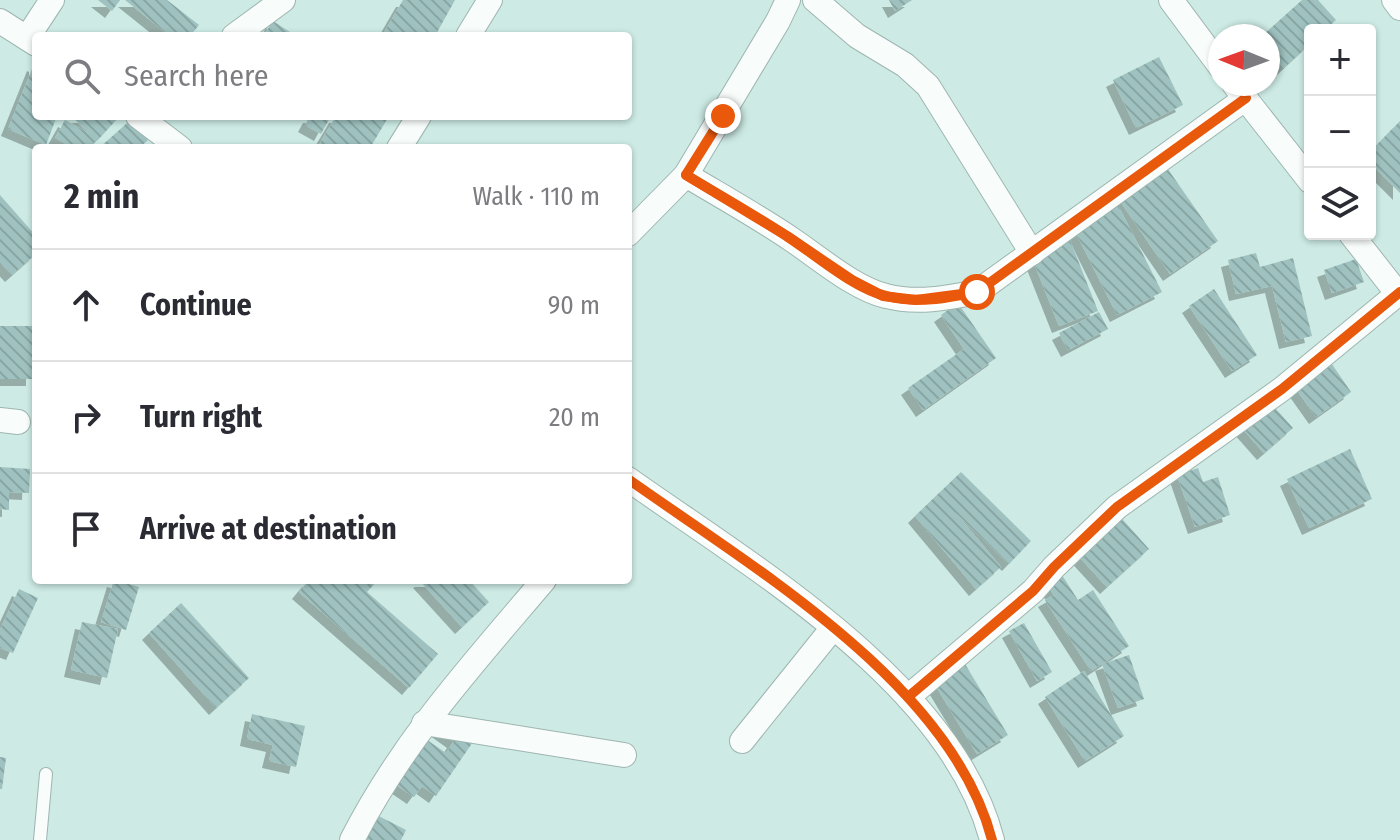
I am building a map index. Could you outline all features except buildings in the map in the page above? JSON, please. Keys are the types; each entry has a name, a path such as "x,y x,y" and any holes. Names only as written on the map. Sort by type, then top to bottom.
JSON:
{"street":[{"path":"36,32 52,0"},
{"path":"239,32 283,0"},
{"path":"470,32 490,0"},
{"path":"632,230 686,175 788,0"},
{"path":"815,0 857,36 905,65 928,86 1032,253"},
{"path":"1171,0 1208,50"},
{"path":"1394,0 1400,8"},
{"path":"0,21 32,41"},
{"path":"686,175 787,236 852,280 883,296 916,300 977,292 1234,96"},
{"path":"1244,96 1304,173"},
{"path":"143,120 167,144"},
{"path":"402,144 416,120"},
{"path":"908,697 1033,591 1117,507 1282,389 1399,293 1356,240"},
{"path":"632,483 765,575 879,666 936,728 985,810 992,840"},
{"path":"352,840 375,795 424,723 541,584"},
{"path":"742,741 832,629"},
{"path":"424,723 624,755"}],"lane":[{"path":"40,840 46,774"}],"cycle path":[{"path":"686,175 765,222 862,287 898,298 943,298 977,292 1246,98"},
{"path":"908,697 1033,591 1117,507 1282,389 1400,292"},
{"path":"632,482 787,591 842,634 892,680 936,730 970,783 992,840"}],"route":[{"path":"723,116 686,175 787,236 852,280 883,296 916,300 977,292"}]}
